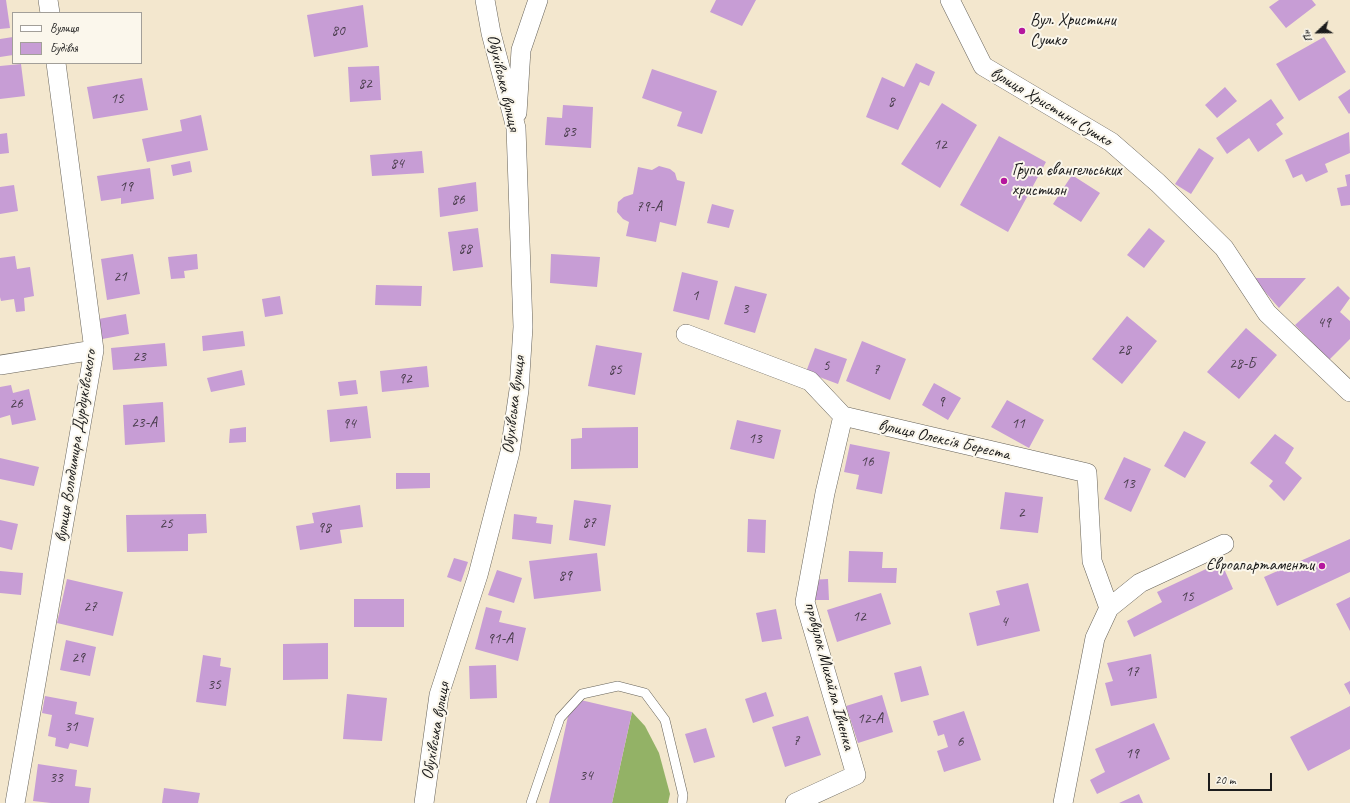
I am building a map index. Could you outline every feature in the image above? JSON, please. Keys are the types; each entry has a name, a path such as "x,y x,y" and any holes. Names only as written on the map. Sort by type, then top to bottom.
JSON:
{"street":[{"path":"48,0 50,12"},
{"name":"Обухівська вулиця","path":"424,803 439,696 480,567 510,452 519,390 523,327 516,128 491,33 485,0"},
{"path":"516,128 521,50 538,0"},
{"name":"вулиця Христини Сушко","path":"950,0 983,66 1111,142 1158,182 1224,248 1267,313 1350,392"},
{"name":"вулиця Володимира Дурдуківського","path":"15,803 94,350 56,64"},
{"path":"686,334 810,381 843,416"},
{"path":"0,365 94,350"},
{"name":"вулиця Олексія Береста","path":"843,416 1087,473 1092,561 1109,608"},
{"name":"провулок Михайла Івченка","path":"795,803 856,775 805,602 826,493 843,416"},
{"path":"1063,803 1095,638 1109,608 1140,583 1224,544"}],"lane":[{"path":"532,803 560,718 582,694 618,686 645,693 665,720 683,795 682,803"}],"green space":[{"path":"632,712 645,726 659,753 670,794 668,803 612,803"}],"building":[{"path":"0,0 6,0 10,28 0,29"},
{"path":"716,0 756,0 742,26 710,12"},
{"path":"1279,0 1312,0 1316,5 1286,28 1269,7"},
{"path":"363,5 368,47 314,57 307,15"},
{"path":"12,37 12,55 0,57 0,39"},
{"path":"1324,37 1346,72 1299,101 1276,64"},
{"path":"916,63 935,72 929,86 920,82 898,130 866,117 882,77 904,87"},
{"path":"21,64 25,96 0,99 0,66"},
{"path":"379,66 381,100 350,102 348,67"},
{"path":"652,69 717,91 702,134 677,126 682,112 642,98"},
{"path":"142,78 148,110 93,119 87,87"},
{"path":"1225,87 1237,101 1217,118 1205,105"},
{"path":"1350,89 1350,113 1349,114 1338,97"},
{"path":"1271,99 1284,118 1276,124 1283,134 1258,152 1249,138 1227,154 1216,138"},
{"path":"942,103 977,125 940,188 901,164"},
{"path":"563,105 593,107 591,148 545,145 547,117 562,118"},
{"path":"201,115 208,150 147,162 142,139 182,131 180,120"},
{"path":"1349,132 1350,153 1325,164 1328,172 1306,182 1302,174 1293,178 1285,160"},
{"path":"7,133 9,153 0,154 0,134"},
{"path":"999,136 1046,162 1008,232 960,205"},
{"path":"1199,148 1214,158 1191,194 1175,184"},
{"path":"422,151 424,173 372,176 370,155"},
{"path":"190,161 192,172 173,176 171,165"},
{"path":"659,166 670,169 675,173 677,180 685,182 676,226 660,222 656,242 626,236 629,222 623,219 617,212 618,202 624,197 633,194 638,167 652,170"},
{"path":"150,168 154,199 121,204 121,198 101,201 97,176"},
{"path":"1350,174 1350,205 1341,206 1337,188 1347,186 1345,175"},
{"path":"1072,175 1100,193 1081,222 1053,204"},
{"path":"476,182 478,211 440,217 438,188"},
{"path":"14,185 18,211 0,214 0,187"},
{"path":"712,204 734,210 729,228 707,223"},
{"path":"478,228 483,267 453,271 448,232"},
{"path":"1149,228 1165,241 1144,268 1127,255"},
{"path":"133,254 140,294 107,300 101,259"},
{"path":"197,254 198,269 184,271 185,278 171,279 168,257"},
{"path":"551,254 600,257 597,287 550,283"},
{"path":"15,256 17,269 30,267 34,296 24,298 25,311 16,312 14,299 1,301 0,297 0,258"},
{"path":"682,272 718,281 709,320 673,311"},
{"path":"1253,278 1306,278 1279,308"},
{"path":"376,285 422,286 421,306 375,305"},
{"path":"735,286 767,294 755,333 724,324"},
{"path":"1338,286 1350,298 1340,312 1350,321 1350,339 1329,360 1295,325"},
{"path":"280,296 283,314 265,317 262,299"},
{"path":"126,314 129,334 97,340 93,320"},
{"path":"1127,316 1157,341 1122,384 1092,359"},
{"path":"1246,328 1277,355 1239,399 1207,372"},
{"path":"243,331 245,346 203,351 202,336"},
{"path":"862,341 906,359 890,400 846,381"},
{"path":"165,343 167,366 113,370 111,348"},
{"path":"596,345 642,353 635,395 588,386"},
{"path":"815,348 847,359 838,384 806,372"},
{"path":"427,366 429,387 382,392 380,371"},
{"path":"242,370 245,385 211,392 207,378"},
{"path":"356,380 358,394 340,396 338,382"},
{"path":"934,383 961,398 948,420 922,405"},
{"path":"11,385 13,393 29,389 36,420 12,425 10,415 0,418 0,387"},
{"path":"1007,400 1044,420 1029,448 991,427"},
{"path":"163,402 165,442 125,445 123,405"},
{"path":"367,406 371,438 330,442 327,410"},
{"path":"737,420 781,430 774,459 730,449"},
{"path":"246,427 246,442 229,443 230,429"},
{"path":"638,427 638,468 571,469 571,439 582,438 582,428"},
{"path":"1184,431 1206,442 1185,478 1164,466"},
{"path":"1275,434 1294,448 1285,463 1302,478 1284,501 1269,486 1273,481 1250,463"},
{"path":"850,444 890,452 882,494 856,489 859,475 844,472"},
{"path":"1124,457 1151,469 1131,512 1104,499"},
{"path":"0,458 39,467 34,486 0,479"},
{"path":"396,473 430,473 430,488 396,489"},
{"path":"1005,492 1043,497 1038,533 1000,529"},
{"path":"574,500 611,505 605,546 569,540"},
{"path":"360,505 363,527 340,530 342,543 300,550 296,526 314,523 312,513"},
{"path":"206,514 207,533 188,534 188,551 127,552 126,515"},
{"path":"514,514 537,517 536,523 553,525 551,544 512,539"},
{"path":"748,519 766,520 765,553 747,552"},
{"path":"0,520 18,524 12,550 0,547"},
{"path":"1350,539 1350,572 1277,606 1264,577"},
{"path":"849,551 883,552 882,568 897,568 896,583 848,582"},
{"path":"597,553 601,591 534,599 529,561"},
{"path":"454,558 468,562 461,582 447,577"},
{"path":"1221,562 1233,589 1134,637 1127,621 1162,602 1157,592"},
{"path":"497,570 522,578 514,603 488,595"},
{"path":"0,571 23,573 21,595 0,593"},
{"path":"67,579 123,592 113,636 57,623"},
{"path":"828,579 829,600 811,600 810,580"},
{"path":"1028,583 1040,631 977,646 969,613 1000,605 996,591"},
{"path":"881,593 891,624 837,642 827,610"},
{"path":"1350,597 1350,631 1336,604"},
{"path":"354,599 404,599 404,627 354,627"},
{"path":"486,607 502,611 499,622 526,628 518,661 475,649"},
{"path":"776,609 782,639 762,642 756,613"},
{"path":"66,640 96,647 90,676 60,670"},
{"path":"328,643 328,679 283,680 283,644"},
{"path":"1151,654 1157,698 1111,706 1105,683 1113,681 1107,663"},
{"path":"203,655 221,658 220,666 231,668 226,706 196,702"},
{"path":"496,665 497,698 470,699 469,666"},
{"path":"921,666 929,695 901,702 894,673"},
{"path":"1350,681 1350,695 1344,684"},
{"path":"766,692 774,716 753,723 745,699"},
{"path":"347,694 387,698 382,741 343,739"},
{"path":"882,695 893,732 858,743 846,706"},
{"path":"45,696 77,702 75,714 94,718 88,747 70,743 68,749 55,746 56,738 48,736 52,715 42,713"},
{"path":"572,698 632,712 612,803 549,803"},
{"path":"1350,706 1350,749 1308,771 1290,737"},
{"path":"964,711 981,760 944,772 937,751 948,747 944,734 938,736 933,721"},
{"path":"808,716 821,755 785,767 772,727"},
{"path":"1154,723 1170,759 1097,794 1090,780 1105,772 1095,749"},
{"path":"706,728 715,757 694,763 685,734"},
{"path":"38,764 77,770 75,786 91,788 89,803 51,803 33,801"},
{"path":"164,788 200,793 198,803 162,803"},
{"path":"1139,794 1143,803 1119,803"}],"place":[{"name":"Вул. Христини Сушко","path":"1022,31"},
{"name":"Група євангельських християн","path":"1004,181"},
{"name":"Євроапартаменти","path":"1322,566"}]}
